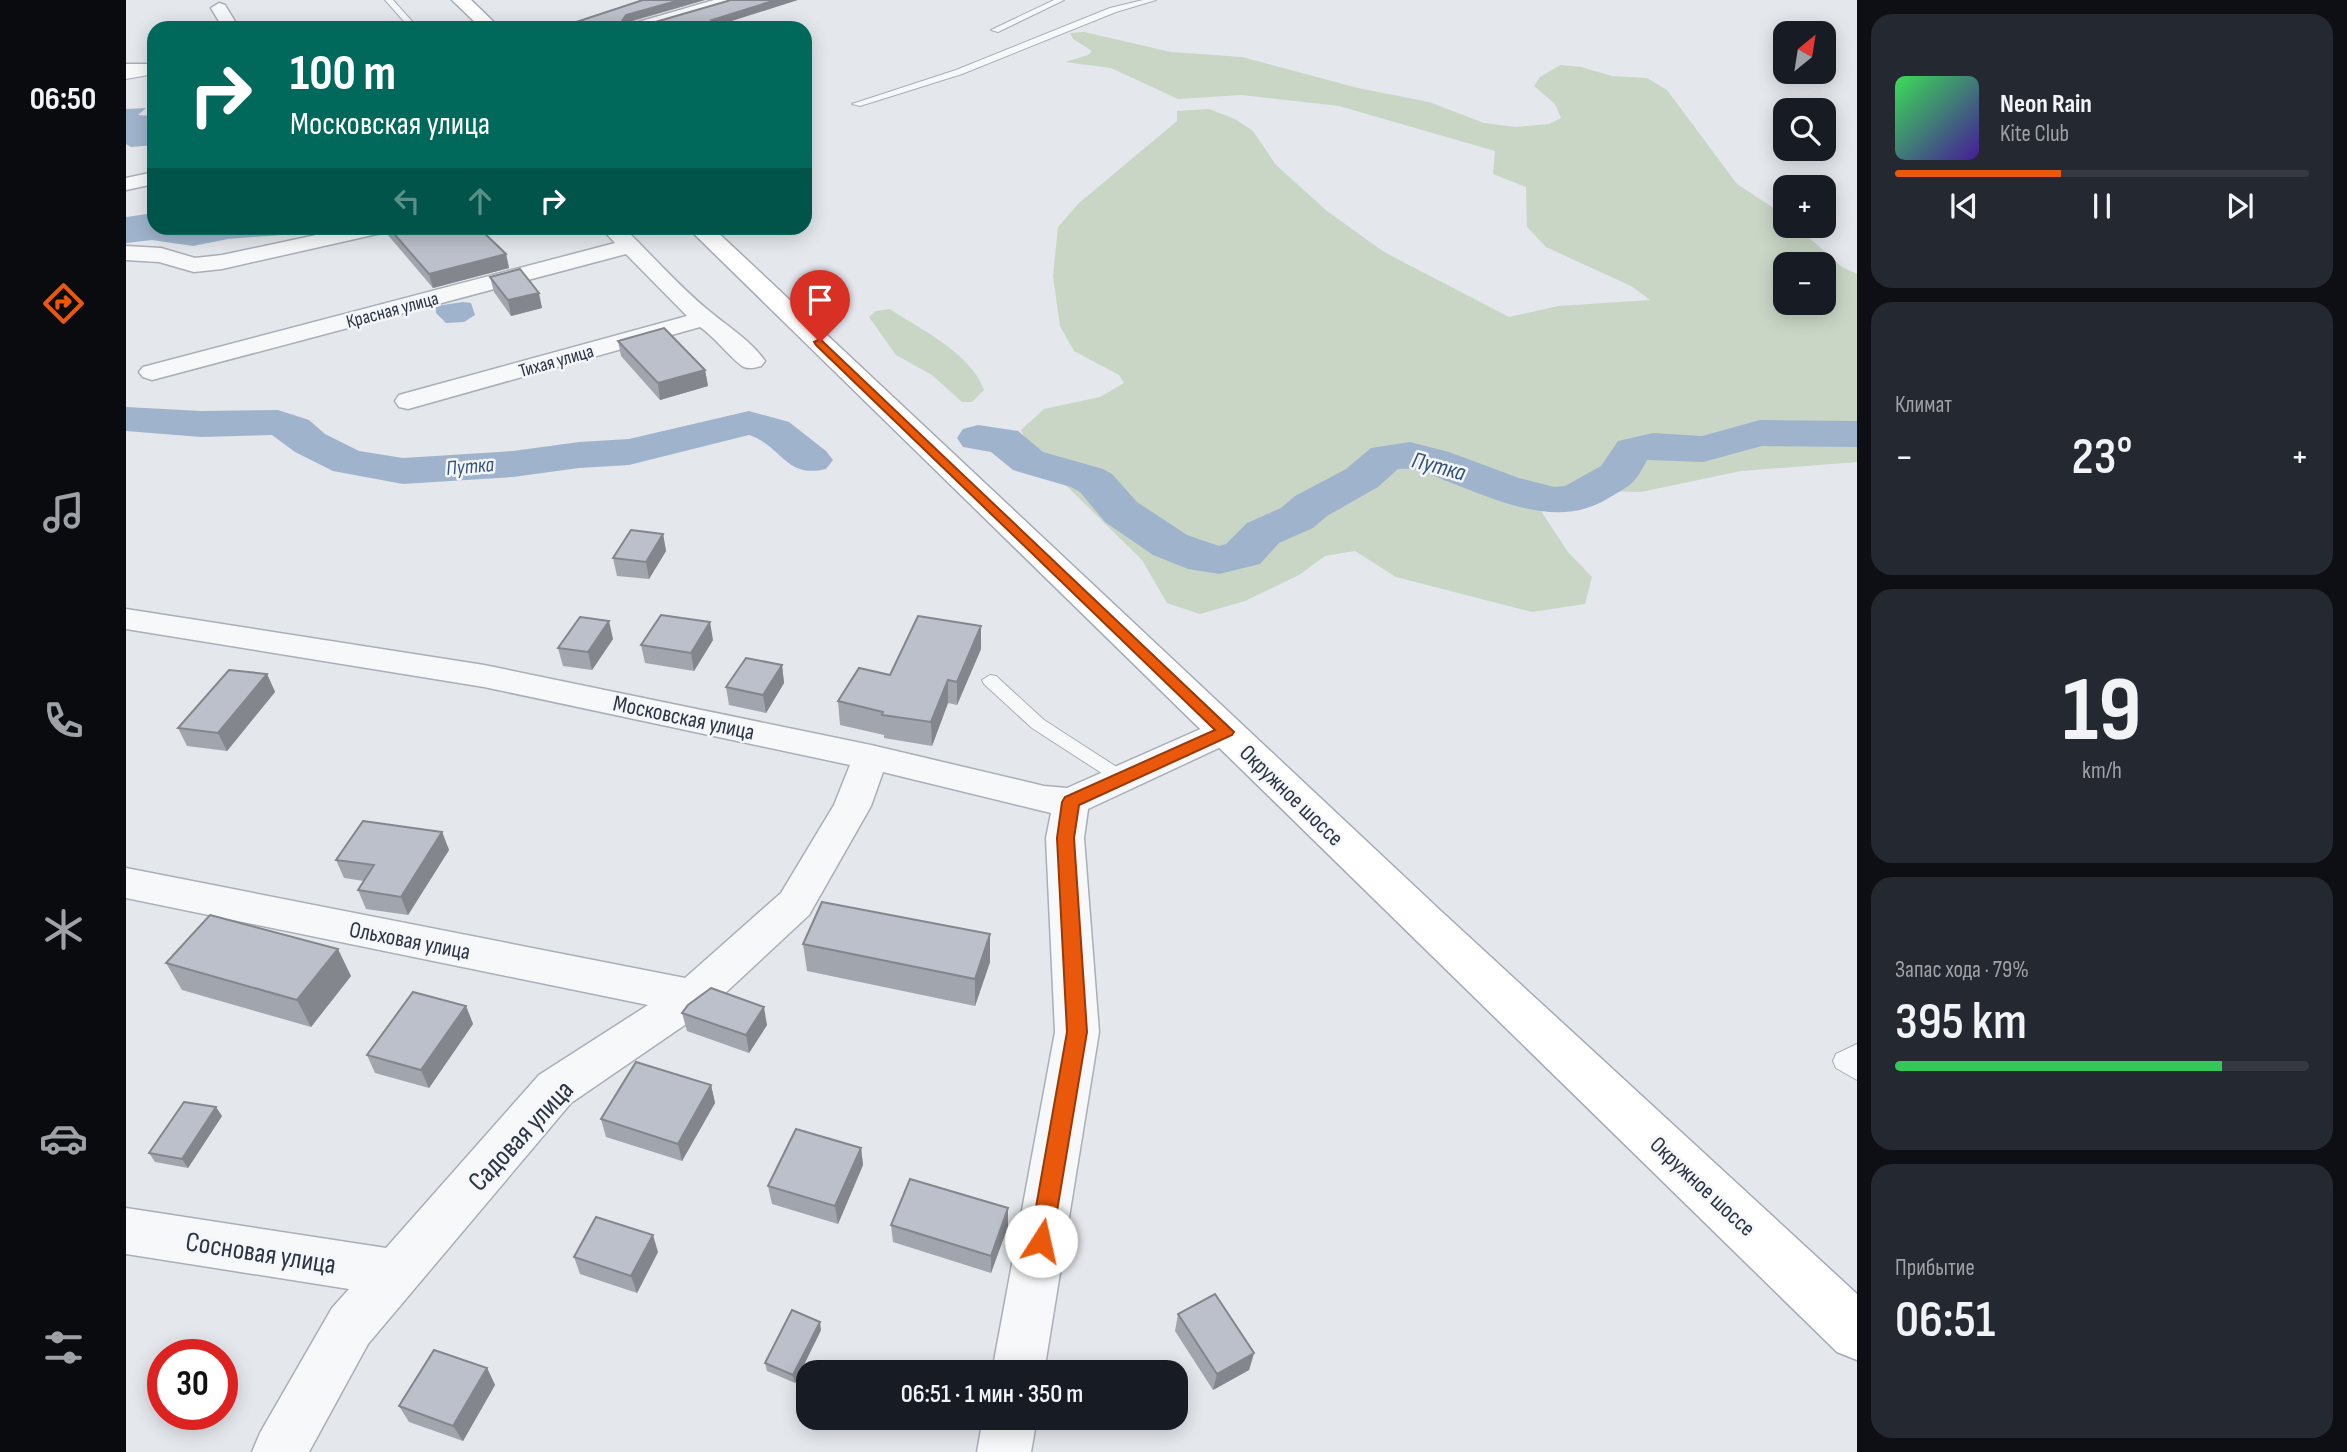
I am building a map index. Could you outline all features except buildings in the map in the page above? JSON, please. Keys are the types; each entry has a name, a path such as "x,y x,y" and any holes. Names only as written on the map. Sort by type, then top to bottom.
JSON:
{"main road":[{"path":"461,0 484,21"},
{"name":"Окружное шоссе","path":"706,235 978,491 1226,732 1857,1332"}],"street":[{"path":"658,21 731,0"},
{"path":"219,8 227,21"},
{"path":"126,69 147,70"},
{"path":"126,184 147,180"},
{"path":"126,253 161,255 194,265 222,262 345,235"},
{"path":"619,235 752,361"},
{"name":"Красная улица","path":"152,372 631,246"},
{"name":"Тихая улица","path":"408,401 704,318"},
{"name":"Московская улица","path":"126,619 484,676 871,757 1044,799 1071,802"},
{"path":"1020,1360 1077,1032 1065,838 1071,802 1226,732"},
{"name":"Садовая улица","path":"279,1452 350,1325 555,1089 693,997 795,904 852,806 871,757"},
{"name":"Ольховая улица","path":"126,883 693,997"},
{"name":"Сосновая улица","path":"126,1231 396,1273"},
{"path":"1004,1452 1008,1430"}],"lane":[{"path":"389,0 408,21"},
{"path":"995,30 1060,0"},
{"path":"856,104 959,72 1113,10 1152,0"},
{"path":"126,76 147,72"},
{"path":"990,680 1038,724 1123,779"},
{"path":"1857,1053 1844,1061 1857,1071"}],"green space":[{"path":"1084,32 1171,52 1242,57 1358,88 1429,102 1484,123 1516,127 1549,124 1561,118 1555,104 1534,86 1540,77 1560,65 1581,67 1612,76 1647,78 1667,90 1737,184 1773,208 1773,238 1809,238 1825,252 1773,252 1773,315 1836,315 1836,262 1857,274 1857,462 1741,471 1641,492 1558,490 1541,511 1568,552 1592,577 1585,604 1532,612 1396,577 1355,551 1325,556 1299,575 1245,601 1200,614 1167,603 1142,560 1031,451 1021,430 1044,409 1100,397 1124,383 1119,375 1074,351 1060,326 1053,276 1058,227 1079,203 1177,121 1177,111 1209,109 1235,119 1253,131 1276,165 1327,211 1384,252 1509,317 1558,306 1650,300 1631,286 1546,247 1527,227 1526,187 1493,174 1495,151 1339,106 1241,95 1178,99 1111,68 1065,62 1088,55 1092,51 1073,39 1070,33"},
{"path":"890,309 957,354 978,377 984,390 972,402 962,402 932,375 896,355 869,317 876,311"}],"water":[{"path":"146,108 138,115 147,116 147,146 131,147 126,144 126,109"},
{"path":"147,214 147,235 281,235 228,239 193,246 152,240 126,243 126,217"},
{"path":"471,303 475,315 464,322 446,323 436,313 436,306"}],"waterway":[{"name":"Путка","path":"126,419 201,424 278,422 294,429 310,443 348,462 403,471 513,464 579,455 629,452 749,423 774,431 811,460"},
{"name":"Путка","path":"978,438 1003,440 1028,461 1087,478 1096,483 1121,512 1170,545 1205,559 1219,560 1243,554 1263,533 1297,518 1311,506 1362,478 1386,457 1410,455 1434,461 1503,487 1553,501 1576,499 1620,473 1633,450 1653,446 1703,449 1760,433 1857,434"}],"route":[{"path":"820,342 1226,732 1071,802 1065,838 1077,1032 1041,1241"}]}
